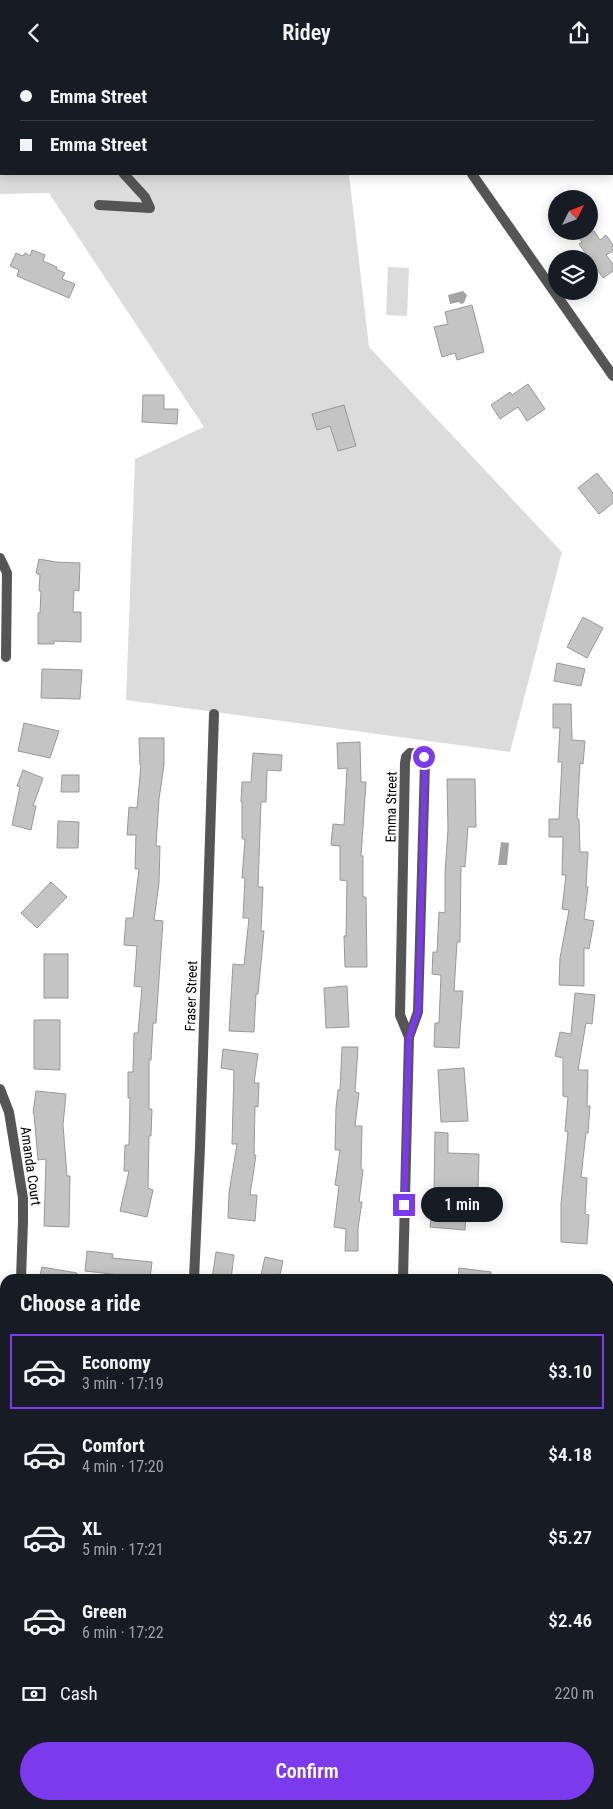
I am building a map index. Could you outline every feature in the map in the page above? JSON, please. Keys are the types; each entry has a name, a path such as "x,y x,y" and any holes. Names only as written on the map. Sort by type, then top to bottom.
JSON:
{"street":[{"path":"99,205 150,208 145,197 125,175"},
{"path":"473,175 613,375"},
{"path":"0,558 7,573 6,657"},
{"name":"Fraser Street","path":"194,1274 201,1127 214,714"},
{"name":"Emma Street","path":"403,1274 409,1037 418,1012 425,763 424,757 419,753 410,753 406,757 405,763 400,1015 409,1037"},
{"name":"Amanda Court","path":"0,1089 9,1112 22,1198 21,1274"}],"shaded area":[{"path":"0,175 349,175 369,347 562,552 510,752 126,700 135,459 204,427 49,193 0,194"},
{"path":"388,267 409,268 407,316 386,315"},
{"path":"463,291 467,295 464,303 450,304 448,295"},
{"path":"501,842 509,843 507,865 498,865"}],"building":[{"path":"606,235 613,245 613,251 606,255 613,264 613,271 603,278 598,271 598,250 583,250 579,244 582,242 581,240 598,240 598,237 600,240"},
{"path":"32,250 45,255 43,261 65,273 62,279 75,284 69,298 17,276 19,270 10,266 16,253 23,256 25,253 30,256"},
{"path":"472,305 484,352 457,360 455,353 442,357 434,327 448,324 445,312"},
{"path":"528,384 545,409 527,421 518,407 500,419 491,405 510,392 512,395"},
{"path":"143,395 164,395 164,409 178,409 177,424 142,422"},
{"path":"344,405 356,446 338,451 330,426 317,430 312,414"},
{"path":"597,473 613,493 613,503 599,514 578,488"},
{"path":"39,559 80,563 79,591 74,590 73,612 81,612 81,642 54,641 54,644 38,644 38,613 40,613 41,591 39,591 40,575 36,573"},
{"path":"583,617 603,628 587,658 567,647"},
{"path":"557,663 585,669 581,686 554,681"},
{"path":"42,669 82,670 80,699 41,698"},
{"path":"553,704 571,704 572,740 585,741 583,764 580,763 577,819 579,819 580,852 588,852 586,887 588,887 584,919 594,921 589,949 584,948 584,986 559,985 560,958 569,910 562,909 566,875 562,875 563,837 549,837 549,819 559,819 562,762 558,762 560,728 553,728"},
{"path":"24,723 59,731 50,758 18,751"},
{"path":"139,738 164,738 164,765 159,799 156,846 160,846 159,883 154,920 163,921 156,1023 153,1023 151,1060 149,1060 149,1109 152,1109 151,1136 149,1136 148,1188 153,1190 147,1217 120,1211 129,1171 124,1171 125,1145 129,1145 130,1098 128,1098 128,1072 133,1072 134,1033 138,1033 142,987 134,986 137,946 124,945 126,918 133,918 139,869 135,869 136,835 127,835 129,807 137,808 141,765"},
{"path":"360,742 361,782 366,782 361,856 363,856 363,897 366,897 367,967 345,967 344,936 346,936 347,881 340,880 340,846 331,845 333,824 344,825 347,768 338,769 337,743"},
{"path":"253,753 282,755 281,771 267,770 266,802 261,802 258,887 263,887 261,931 264,931 258,994 256,994 254,1032 229,1031 233,964 244,965 249,918 243,918 245,878 242,878 245,839 242,839 241,802 242,782 251,782"},
{"path":"23,770 43,778 33,806 36,806 31,830 12,825 20,787 17,786"},
{"path":"62,775 79,775 79,792 61,792"},
{"path":"447,779 475,779 476,827 468,827 465,867 461,866 460,942 457,942 454,991 463,991 459,1048 434,1047 435,1023 439,1023 441,975 432,974 433,952 437,952 439,912 445,913 448,829"},
{"path":"58,821 79,822 78,848 57,848"},
{"path":"51,882 67,897 37,928 21,913"},
{"path":"44,954 68,954 68,998 44,998"},
{"path":"347,986 349,1027 326,1028 324,988"},
{"path":"575,993 595,995 592,1024 586,1023 578,1070 588,1070 587,1106 590,1106 581,1177 587,1178 585,1214 589,1215 587,1244 561,1242 561,1204 568,1132 565,1131 568,1097 563,1096 563,1058 555,1056 560,1032 571,1034"},
{"path":"34,1020 60,1020 60,1070 34,1069"},
{"path":"342,1047 358,1047 355,1092 359,1093 355,1126 362,1126 361,1169 363,1170 359,1202 362,1202 358,1228 358,1251 345,1251 346,1229 334,1227 339,1186 335,1185 340,1150 335,1150 336,1108 338,1090 340,1090"},
{"path":"223,1049 258,1054 254,1083 259,1083 258,1107 255,1106 254,1155 256,1155 250,1195 257,1195 255,1221 228,1218 229,1193 237,1144 232,1144 234,1070 221,1068"},
{"path":"464,1068 468,1121 441,1122 438,1070"},
{"path":"36,1091 66,1094 63,1125 67,1176 70,1176 69,1227 44,1226 46,1159 38,1160 33,1113"},
{"path":"435,1132 448,1133 448,1153 479,1154 478,1192 434,1191"},
{"path":"432,1210 466,1213 465,1230 430,1227"},
{"path":"87,1251 113,1254 112,1258 152,1262 151,1274 111,1274 85,1271"},
{"path":"216,1252 234,1255 232,1274 213,1274"},
{"path":"265,1257 283,1261 280,1274 261,1274"},
{"path":"42,1267 77,1273 77,1274 40,1274"},
{"path":"459,1268 491,1272 491,1274 458,1274"}],"route":[{"path":"404,1205 409,1037 418,1012 424,757"}]}
